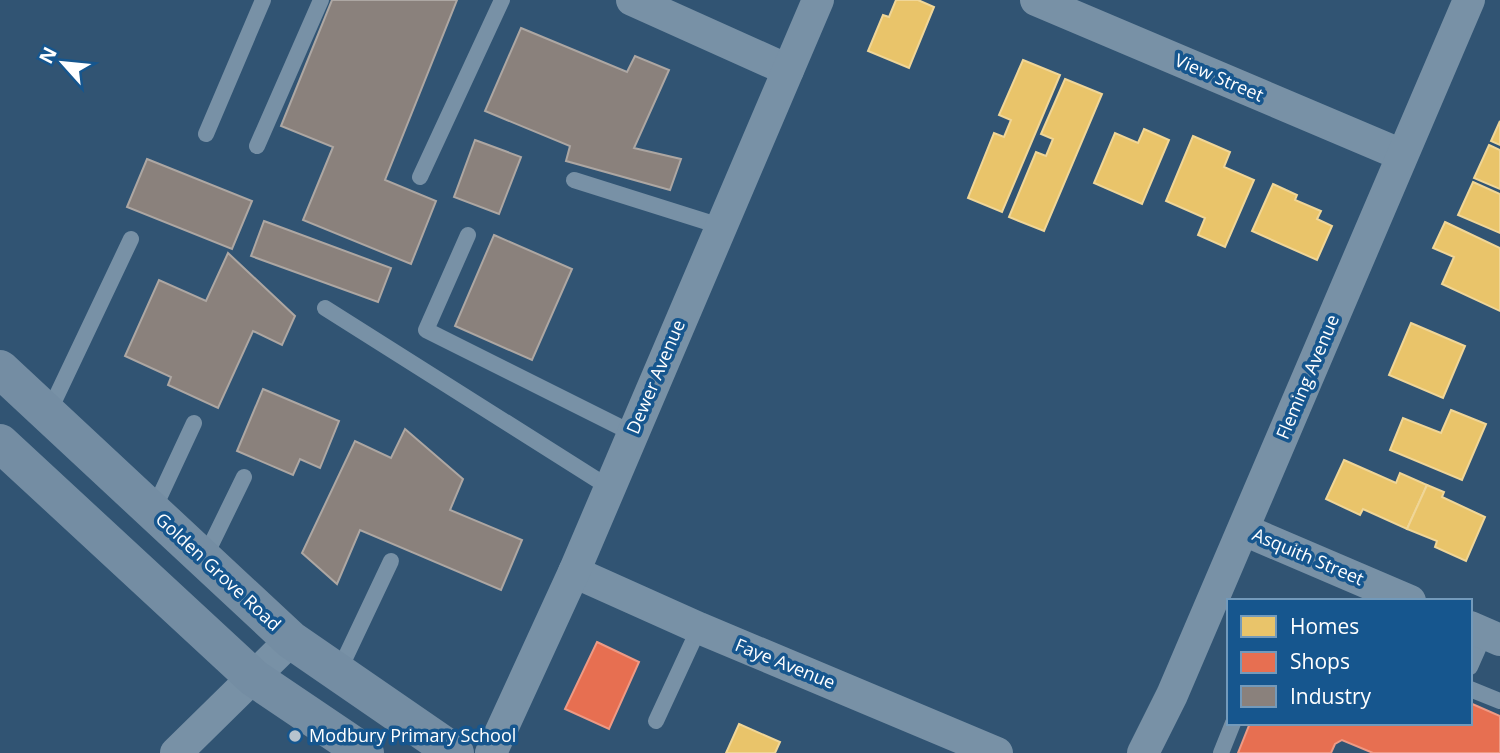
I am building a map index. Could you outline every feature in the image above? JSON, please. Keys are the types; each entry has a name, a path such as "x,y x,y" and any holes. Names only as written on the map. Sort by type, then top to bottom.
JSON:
{"main road":[{"name":"Golden Grove Road","path":"0,369 291,639 455,753"},
{"path":"0,443 254,678 365,753"}],"street":[{"path":"632,0 788,70"},
{"name":"Dewer Avenue","path":"491,753 574,572 818,0"},
{"name":"View Street","path":"1035,0 1402,156"},
{"name":"Fleming Avenue","path":"1143,753 1172,695 1244,530 1469,0"},
{"name":"Asquith Street","path":"1244,530 1405,599"},
{"name":"Faye Avenue","path":"574,572 699,628 997,753"},
{"path":"176,753 291,639"}],"lane":[{"path":"206,134 263,0"},
{"path":"257,146 321,0"},
{"path":"420,177 502,0"},
{"path":"574,180 720,226"},
{"path":"468,235 426,330 632,433"},
{"path":"48,414 131,239"},
{"path":"325,308 610,488"},
{"path":"153,511 194,423"},
{"path":"204,559 244,477"},
{"path":"338,673 391,561"},
{"path":"656,721 699,628"},
{"path":"1472,662 1485,633"},
{"path":"1472,690 1500,701"},
{"path":"1221,753 1232,725"}],"building: Homes":[{"path":"896,0 918,0 934,7 909,68 868,51 883,15 889,17"},
{"path":"1023,60 1060,75 1002,212 968,198 994,133 1004,137 1011,120 999,115"},
{"path":"1065,79 1102,94 1044,231 1009,217 1036,152 1046,156 1053,139 1041,134"},
{"path":"1500,121 1500,145 1491,141"},
{"path":"1144,129 1169,140 1142,204 1094,183 1115,133 1138,143"},
{"path":"1193,136 1230,152 1224,167 1254,180 1225,247 1198,235 1205,218 1166,201"},
{"path":"1489,145 1500,150 1500,189 1474,178"},
{"path":"1473,182 1500,194 1500,233 1458,215"},
{"path":"1273,184 1297,195 1295,200 1321,211 1317,219 1332,226 1317,260 1252,231"},
{"path":"1445,222 1500,248 1500,311 1442,284 1454,257 1433,248"},
{"path":"1411,323 1465,346 1443,398 1389,375"},
{"path":"1451,410 1486,424 1462,480 1390,450 1403,418 1441,433"},
{"path":"1344,460 1396,483 1400,473 1427,485 1407,529 1363,509 1360,515 1326,499"},
{"path":"1427,485 1444,492 1442,497 1485,517 1466,561 1435,547 1437,541 1407,529"},
{"path":"739,724 780,742 775,753 726,753"}],"building: Shops":[{"path":"597,642 639,662 609,729 565,709"},
{"path":"1472,704 1500,716 1500,753 1373,753 1342,740 1335,744 1331,753 1238,753 1249,725 1472,725"}],"building: Industry":[{"path":"332,0 457,0 385,180 436,201 411,264 303,220 333,147 281,126"},
{"path":"521,28 627,72 635,56 669,70 634,148 681,159 670,190 566,161 570,146 485,111"},
{"path":"475,140 521,157 499,214 454,197"},
{"path":"147,159 252,201 232,249 127,207"},
{"path":"264,221 391,268 378,302 251,256"},
{"path":"494,235 572,269 532,360 455,326"},
{"path":"228,253 295,316 282,345 253,331 218,408 168,385 171,377 125,356 159,280 206,301"},
{"path":"263,389 339,421 320,468 300,459 293,475 237,451"},
{"path":"405,429 463,479 450,510 522,540 501,590 360,530 337,584 302,553 355,441 391,458"}],"place":[{"name":"Modbury Primary School","path":"295,736"}]}
